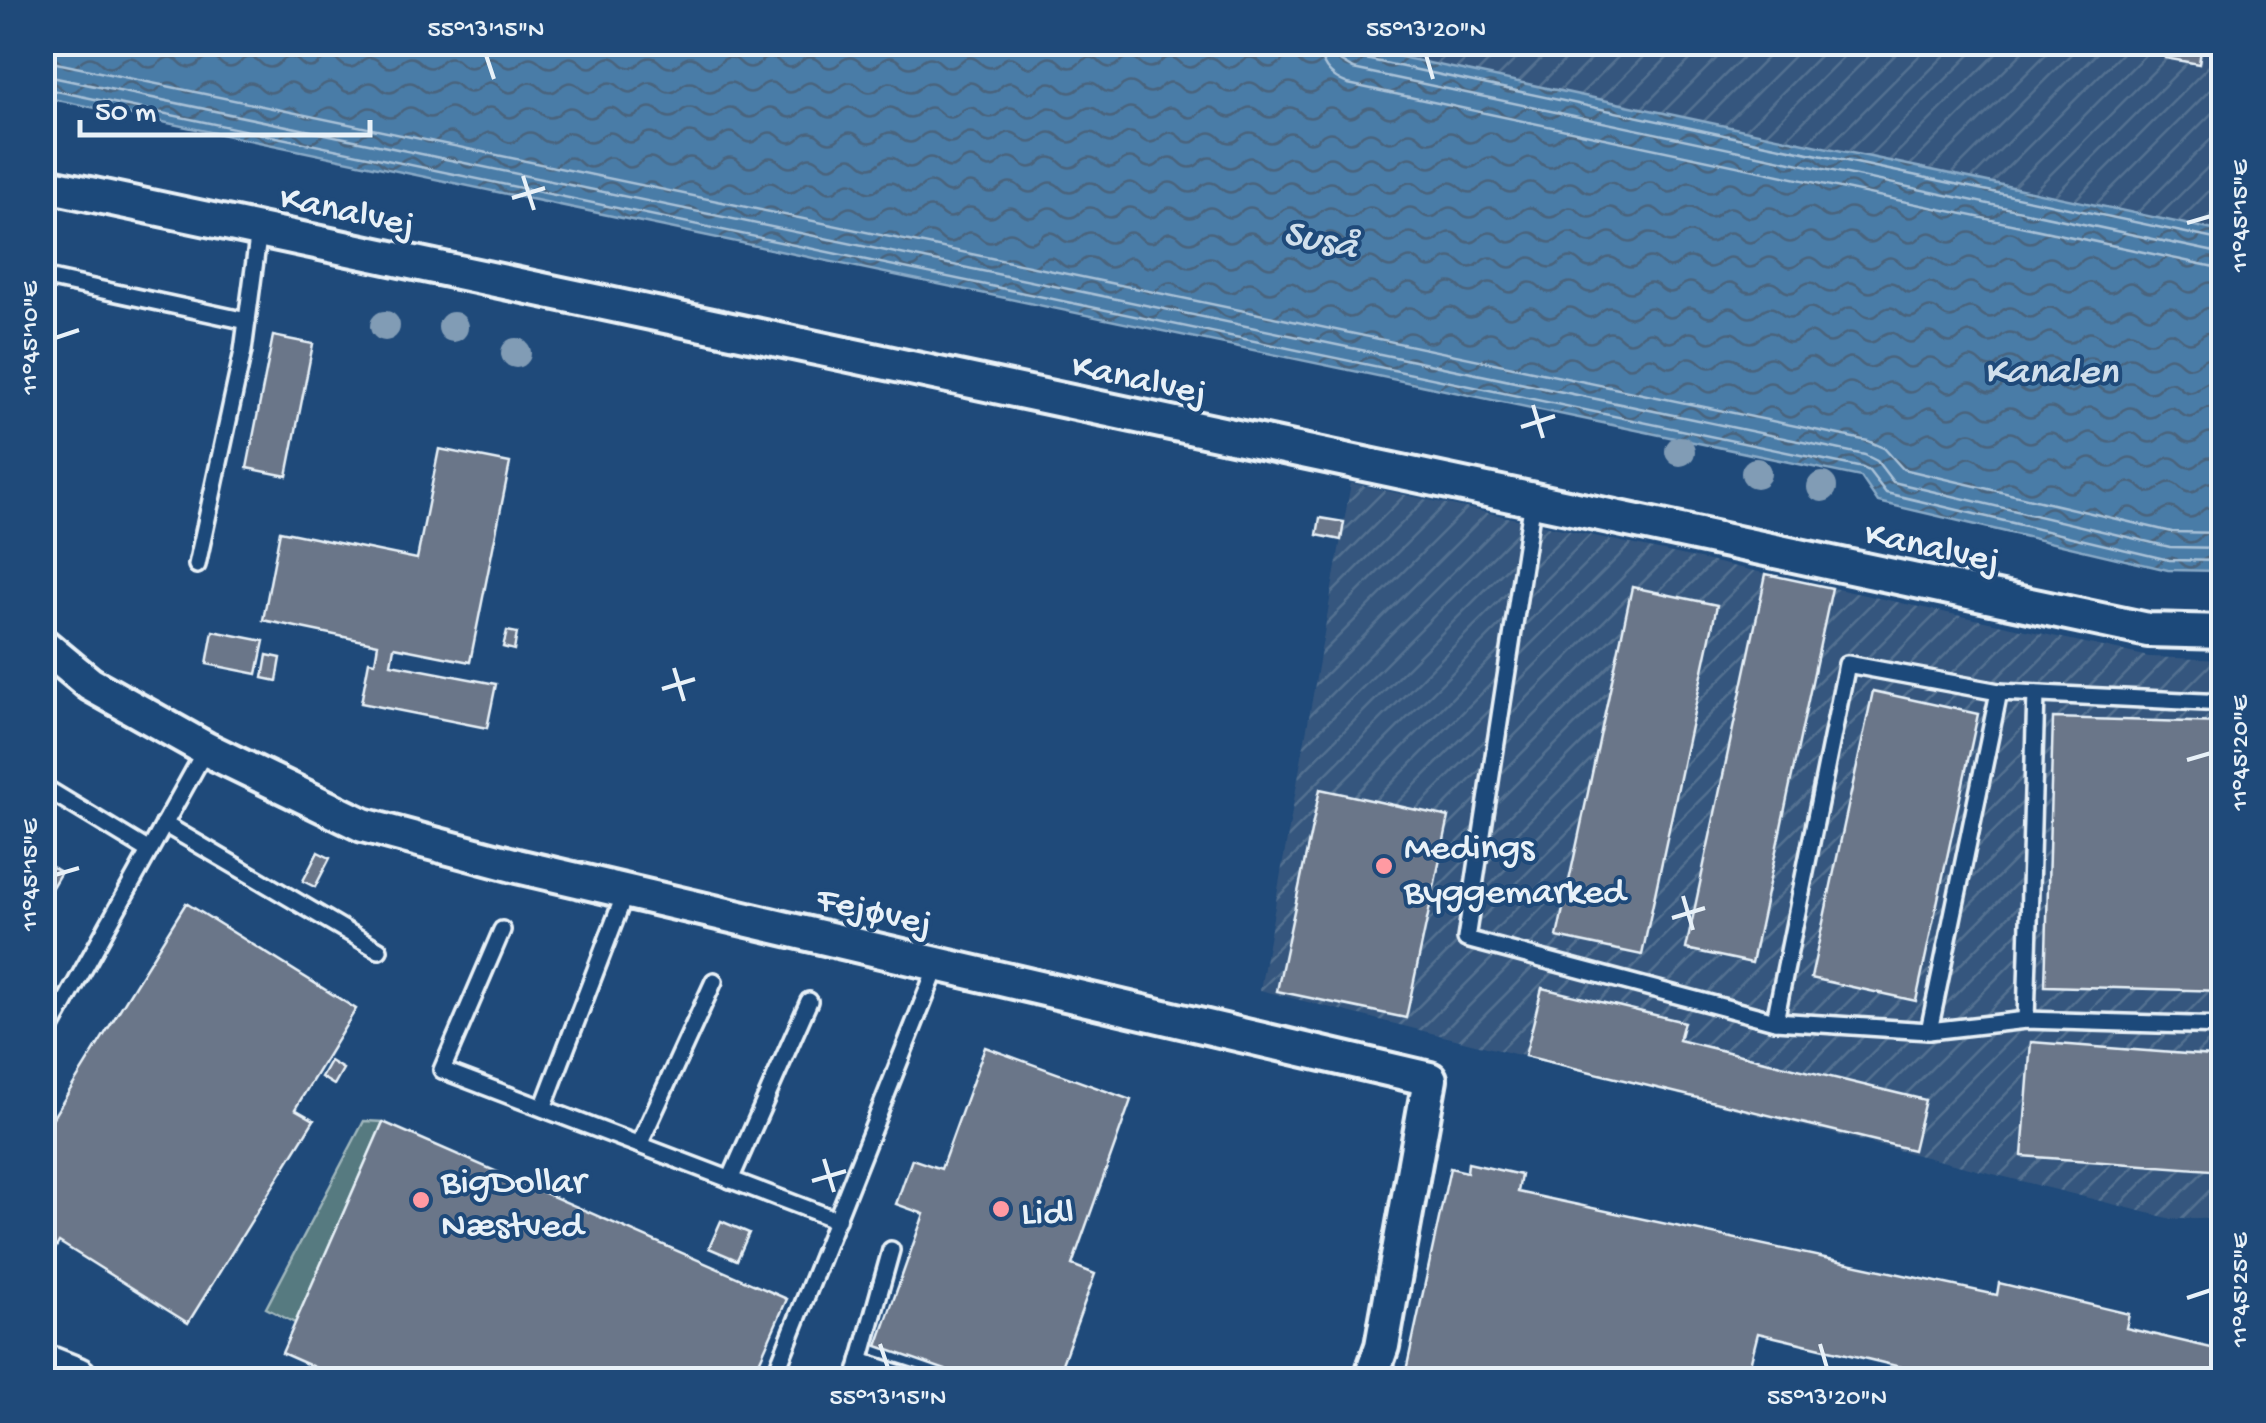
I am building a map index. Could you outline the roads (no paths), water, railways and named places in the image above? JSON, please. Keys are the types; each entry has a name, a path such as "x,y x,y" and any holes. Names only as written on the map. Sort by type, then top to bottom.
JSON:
{"street":[{"name":"Kanalvej","path":"42,184 2148,630 2224,632"},
{"name":"Fejøvej","path":"42,644 90,684 206,749 363,824 517,866 1430,1079 1382,1346 1370,1380"},
{"path":"42,1366 75,1380"}],"lane":[{"path":"198,565 244,351 259,230"},
{"path":"42,277 247,320"},
{"path":"1533,500 1466,939 1775,1021 1929,1031 2026,1020 2224,1026"},
{"path":"1775,1021 1847,664 1999,692 2224,703"},
{"path":"1929,1031 1999,692"},
{"path":"2026,1020 2036,694"},
{"path":"42,1044 206,749"},
{"path":"42,786 149,851"},
{"path":"164,824 379,950"},
{"path":"543,1108 626,891"},
{"path":"502,930 442,1070 836,1220"},
{"path":"780,1362 938,964"},
{"path":"639,1144 714,981"},
{"path":"730,1180 809,1000"},
{"path":"855,1380 891,1250"},
{"path":"860,1361 918,1380"}],"water":[{"name":"Kanalen","path":"43,42 1335,43 2223,232 2223,571 2168,570 1878,502 1861,477 43,97"}],"place":[{"name":"Medings Byggemarked","path":"1384,866"},
{"name":"BigDollar Næstved","path":"421,1200"},
{"name":"Lidl","path":"1001,1209"}],"water label":[{"name":"Suså","path":"1321,236"}]}
